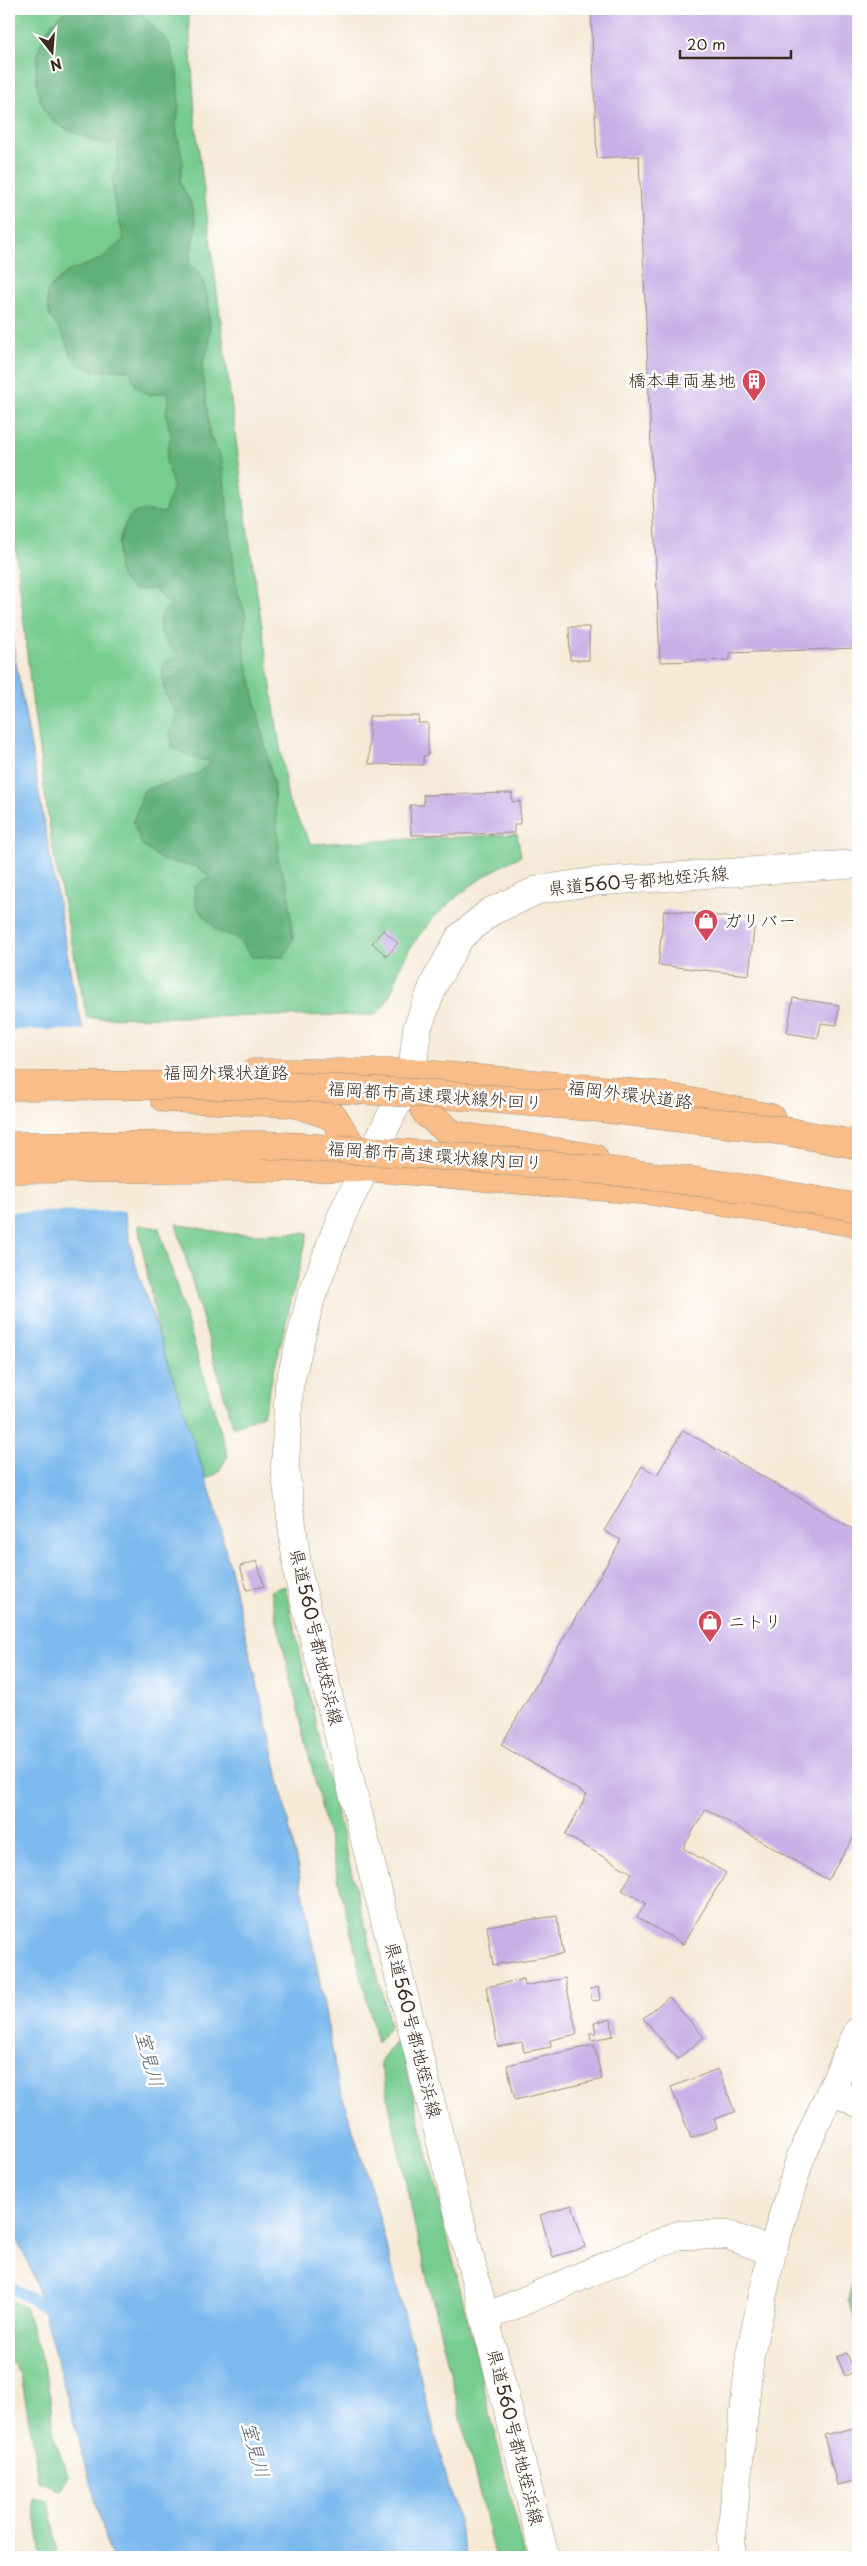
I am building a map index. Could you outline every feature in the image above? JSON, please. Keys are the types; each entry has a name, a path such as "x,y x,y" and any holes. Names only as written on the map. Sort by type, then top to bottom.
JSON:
{"highway":[{"name":"福岡外環状道路","path":"9,1074 196,1086 412,1073 656,1095 858,1134"},
{"path":"412,1073 426,1113 454,1135 597,1158 652,1191"},
{"path":"9,1084 65,1096 196,1086 293,1103 333,1116 365,1167"},
{"name":"福岡都市高速環状線外回り","path":"9,1084 263,1085 434,1094 592,1107 785,1131 858,1145"},
{"name":"福岡都市高速環状線内回り","path":"9,1146 262,1145 428,1153 586,1167 776,1192 858,1208"},
{"path":"9,1169 365,1167 652,1191 858,1224"}],"street":[{"name":"県道560号都地姪浜線","path":"545,2557 298,1574 285,1467 289,1386 310,1301 341,1217 412,1073 417,1029 434,984 460,937 490,912 538,890 591,882 858,864"},
{"path":"732,2557 732,2526 750,2355 772,2252 800,2159 858,2032"},
{"path":"832,2091 858,2103"},
{"path":"486,2317 678,2235 728,2235 772,2252"}],"green space":[{"path":"9,9 188,9 196,128 248,533 288,800 311,844 517,834 521,856 485,876 436,915 411,947 401,965 389,998 375,1015 87,1018 52,846 31,691 9,485"},
{"path":"73,9 141,9 144,17 169,43 177,70 179,107 176,128 183,161 180,182 191,204 196,223 189,265 201,276 208,299 209,347 202,364 210,436 222,461 237,591 246,615 243,644 273,782 279,845 278,862 288,886 293,939 284,957 252,957 236,937 217,931 196,906 194,887 210,876 197,867 162,860 142,845 133,822 144,790 196,774 212,762 191,757 172,747 170,733 177,713 164,690 162,678 164,664 180,656 167,643 159,626 162,614 171,605 161,597 156,589 132,589 123,579 118,565 121,535 128,519 140,511 164,513 173,486 166,459 171,435 166,414 169,392 149,395 136,386 130,371 100,371 81,366 70,352 61,332 50,316 48,308 47,291 67,272 101,259 124,239 114,201 112,179 118,165 118,141 100,143 59,125 52,120 44,108 39,93 36,76 41,42 59,16"},
{"path":"176,1224 231,1234 308,1233 263,1415 233,1427"},
{"path":"138,1225 159,1228 228,1456 217,1474 187,1485"},
{"path":"285,1586 332,1794 390,2025 377,2043 270,1591"},
{"path":"399,2037 525,2557 495,2557 418,2241 380,2062"},
{"path":"858,2256 858,2328 848,2300"},
{"path":"9,2300 25,2307 48,2381 55,2441 68,2475 61,2490 37,2481 35,2453 21,2376 9,2358"},
{"path":"33,2498 48,2501 59,2557 41,2557"}],"water":[{"name":"室見川","path":"9,622 72,981 135,1263 215,1506 272,1746 304,1897 338,2082 376,2205 467,2557 111,2557 33,2274 9,2222"}],"pier":[{"path":"9,1030 86,1030 126,1211 9,1212"}],"building":[{"name":"橋本車両基地","path":"591,9 858,9 858,648 730,653 730,660 660,662 639,156 597,158"},
{"path":"569,627 589,627 589,660 570,660"},
{"path":"369,716 419,716 418,723 428,723 428,755 423,756 423,765 369,764"},
{"path":"512,793 512,802 520,801 520,824 514,824 514,833 411,835 410,805 424,805 423,795"},
{"name":"ガリバー","path":"664,910 755,920 749,975 658,965"},
{"path":"383,930 398,943 387,956 372,943"},
{"path":"793,998 839,1005 837,1025 821,1023 818,1038 787,1033"},
{"name":"ニトリ","path":"683,1430 858,1532 858,1830 828,1880 706,1809 683,1848 726,1873 683,1944 637,1917 646,1903 622,1890 632,1873 565,1835 587,1795 501,1745 621,1540 604,1531 642,1466 657,1475"},
{"path":"257,1561 264,1586 247,1590 240,1566"},
{"path":"557,1916 563,1954 493,1965 487,1926"},
{"path":"565,1978 577,2034 550,2040 551,2047 524,2052 522,2042 498,2047 486,1987 523,1979 524,1986"},
{"path":"598,1987 600,2000 592,2001 590,1989"},
{"path":"669,1997 704,2037 678,2059 643,2018"},
{"path":"611,2019 613,2036 591,2040 590,2033 596,2033 594,2022"},
{"path":"594,2045 602,2079 515,2100 507,2065"},
{"path":"718,2069 735,2112 714,2119 717,2128 691,2138 671,2087"},
{"path":"572,2205 585,2247 553,2257 540,2215"},
{"path":"847,2353 854,2372 845,2376 837,2357"},
{"path":"858,2427 858,2480 837,2485 824,2435"}],"waterway":[{"path":"9,2286 55,2313"}],"place":[{"name":"橋本車両基地","path":"754,402"},
{"name":"ガリバー","path":"706,942"},
{"name":"ニトリ","path":"710,1643"}]}
